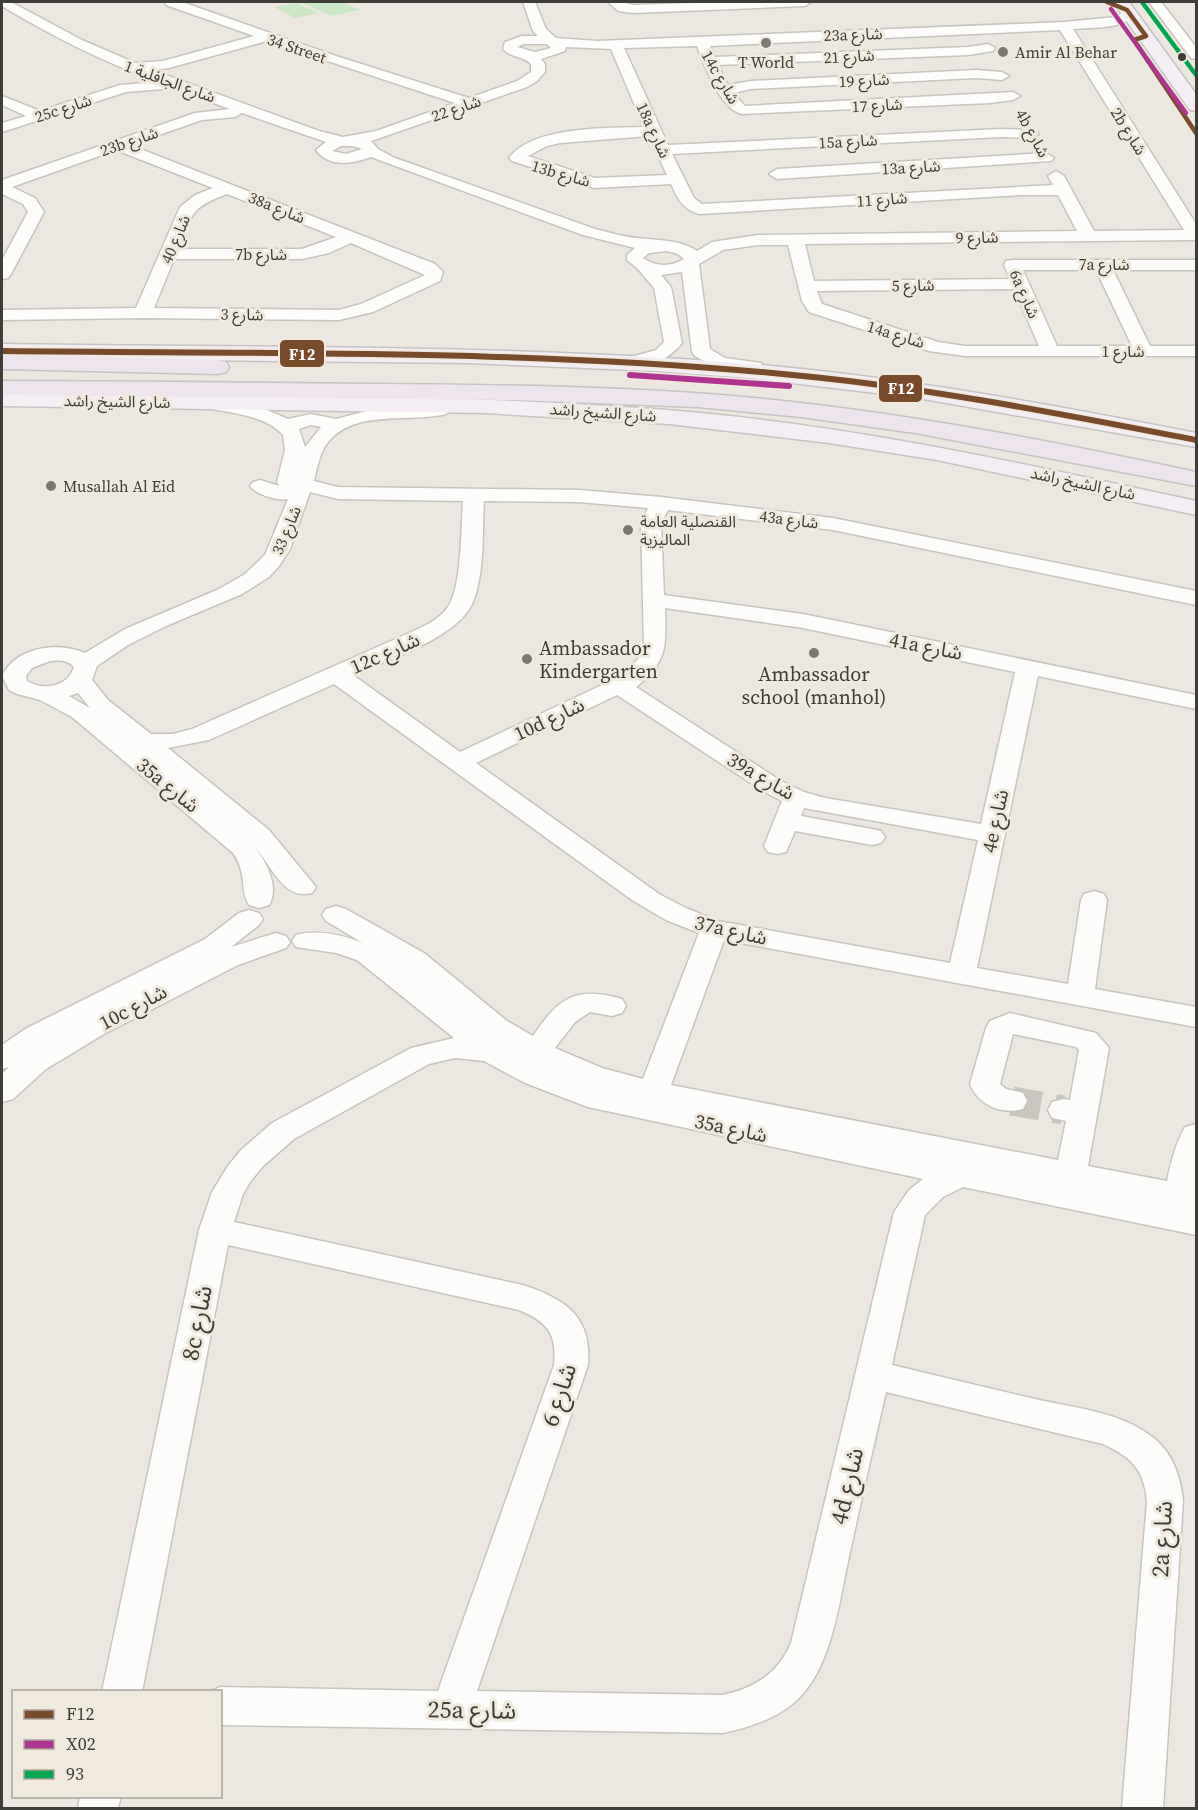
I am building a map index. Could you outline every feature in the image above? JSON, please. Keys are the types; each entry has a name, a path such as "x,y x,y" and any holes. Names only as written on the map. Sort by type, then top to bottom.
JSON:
{"highway":[{"path":"2,362 231,367 355,384 561,394 747,397 859,419 1012,443 1197,479"},
{"name":"شارع الشيخ راشد","path":"2,375 355,384"},
{"name":"شارع الشيخ راشد","path":"2,388 355,384"},
{"path":"624,413 698,413 821,423 859,419"}],"main road":[{"path":"1148,2 1197,75"},
{"path":"1134,24 1195,101"},
{"path":"2,351 631,363 790,375 970,397 1197,440"},
{"path":"747,397 936,412 1197,462"},
{"name":"شارع الشيخ راشد","path":"2,398 208,403 465,405 624,413 765,427 883,444 992,464 1197,508"},
{"path":"1139,495 1197,500"}],"street":[{"name":"شارع الجافلية 1","path":"3,2 75,43 134,72"},
{"name":"34 Street","path":"171,2 263,36 466,104"},
{"path":"517,2 528,32 522,40 510,45 510,49 529,55 553,47"},
{"path":"529,2 540,31 553,47"},
{"path":"619,4 644,9 708,4 805,2"},
{"path":"1148,2 1197,55"},
{"path":"752,4 772,38"},
{"name":"شارع الجافلية 1","path":"2,10 64,46 156,81 314,134 364,144 371,150"},
{"name":"23a شارع","path":"553,47 1107,23 1134,24"},
{"name":"2b شارع","path":"1064,26 1196,235"},
{"name":"4b شارع","path":"978,30 1088,236"},
{"path":"134,72 263,36"},
{"path":"522,40 553,47"},
{"name":"14c شارع","path":"702,42 709,61 725,90 737,108 742,110"},
{"name":"18a شارع","path":"616,45 676,179 689,204 700,208"},
{"name":"شارع 22","path":"371,150 386,141 543,82 553,73 553,47"},
{"name":"شارع 21","path":"709,61 968,51 988,48"},
{"name":"شارع 22","path":"325,148 379,135 532,79 538,74 539,68 537,62 529,55"},
{"path":"156,81 156,70 164,65"},
{"name":"25c شارع","path":"125,88 132,84 134,72"},
{"name":"شارع 19","path":"725,90 751,85 976,74 1002,76"},
{"name":"شارع الجافلية 1","path":"156,81 205,110"},
{"name":"25c شارع","path":"2,128 125,88 156,81"},
{"path":"2,100 39,116"},
{"name":"شارع 17","path":"742,110 978,100 1018,106"},
{"name":"23b شارع","path":"2,185 116,145 205,110 235,113"},
{"name":"شارع الجافلية 1","path":"235,113 325,148 324,152 330,156 349,158"},
{"name":"13b شارع","path":"654,131 568,136 522,153 517,158 594,183 676,179"},
{"name":"15a شارع","path":"663,150 1001,132 1032,134"},
{"name":"38a شارع","path":"116,145 429,268 435,274"},
{"path":"760,145 789,195 807,204"},
{"path":"349,158 363,156 371,150 398,164 599,235 688,252 693,256 691,262 695,317 701,352 720,363 790,375"},
{"path":"349,158 387,168 609,247 640,264"},
{"name":"13a شارع","path":"777,174 1046,158"},
{"path":"2,185 29,201 36,212 7,254 2,274"},
{"name":"شارع 40","path":"143,313 188,207 201,198 229,188"},
{"name":"شارع 11","path":"700,208 1064,190"},
{"name":"شارع 9","path":"664,246 740,239 1196,235"},
{"name":"7b شارع","path":"168,254 302,254 323,249 351,237"},
{"name":"6a شارع","path":"999,237 1050,351"},
{"name":"14a شارع","path":"795,239 812,305 820,311 935,347 957,350 1050,351"},
{"name":"شارع 9","path":"640,264 670,270 691,262 718,246 758,240"},
{"path":"631,363 662,354 673,343 662,287 640,264 635,255 640,251 664,246"},
{"path":"1102,264 1144,351"},
{"name":"7a شارع","path":"1012,265 1197,265"},
{"name":"شارع 3","path":"2,313 347,314 367,309 428,281 435,274"},
{"name":"شارع 5","path":"807,286 1020,284"},
{"name":"شارع 1","path":"1050,351 1197,351"},
{"path":"208,403 266,416 288,428 301,421 314,420 329,423 334,429"},
{"name":"شارع 33","path":"18,687 69,688 77,666 128,635 231,591 254,578 277,556 295,494 314,447 324,435 373,415 437,410 465,405"},
{"name":"شارع 33","path":"288,428 295,445 295,494"},
{"path":"260,486 295,494"},
{"name":"43a شارع","path":"295,494 579,496 661,503 867,530 1197,598"},
{"name":"12c شارع","path":"145,742 173,741 200,735 426,634 455,613 464,596 474,495"},
{"name":"10d شارع","path":"459,762 619,686 638,675 650,661 654,654 651,523 661,503"},
{"name":"41a شارع","path":"653,600 803,621 1197,702"},
{"path":"18,687 20,666 33,658 50,654 77,666"},
{"name":"35a شارع","path":"77,666 100,705 260,836 272,848 290,877 303,887"},
{"name":"4e شارع","path":"962,974 1028,667"},
{"name":"37a شارع","path":"336,674 654,903 688,921 714,929 1197,1017"},
{"name":"39a شارع","path":"619,686 761,780 795,797 822,805 992,834"},
{"name":"35a شارع","path":"18,687 80,712 237,843 255,866 258,877 254,909"},
{"path":"182,771 186,752 200,735"},
{"path":"777,846 795,797"},
{"path":"785,822 872,837"},
{"path":"303,887 321,891 329,896 336,908 336,915 330,927 306,941 276,942 256,933 251,926 254,909 279,889 303,887"},
{"path":"1080,996 1094,900"},
{"name":"10c شارع","path":"2,1059 37,1035 215,945 254,909"},
{"name":"35a شارع","path":"336,915 414,960 497,1028 537,1052 593,1076 653,1092 1071,1174 1187,1209"},
{"path":"653,1092 714,929"},
{"name":"35a شارع","path":"306,941 339,944 367,954 490,1051 544,1079 607,1101 961,1176 1187,1209"},
{"name":"10c شارع","path":"2,1091 25,1069 57,1047 235,954 276,942"},
{"path":"1021,1025 1030,987"},
{"path":"537,1052 558,1020 582,1004 595,1002 612,1006"},
{"name":"8c شارع","path":"421,1055 436,1035 441,1013"},
{"path":"1012,1101 994,1096 986,1088 1000,1028 1010,1023 1080,1038 1091,1043 1095,1052 1073,1111 1071,1174"},
{"name":"8c شارع","path":"122,1690 216,1230 228,1192 239,1174 268,1143 299,1121 421,1055 456,1047 490,1051"},
{"path":"1187,1209 1190,1148 1196,1134"},
{"path":"875,1158 896,1177 908,1200 910,1212"},
{"name":"4d شارع","path":"723,1714 763,1703 780,1692 794,1678 804,1662 910,1212 925,1193 961,1176"},
{"name":"شارع 6","path":"216,1230 523,1298 539,1303 553,1312 564,1323 571,1336 573,1351 571,1365 451,1710"},
{"name":"2a شارع","path":"873,1375 1109,1431 1128,1439 1145,1451 1157,1467 1164,1484 1165,1501 1143,1809"},
{"name":"25a شارع","path":"222,1706 723,1714"}],"green space":[{"path":"299,2 342,2 360,10 331,16"},
{"path":"296,3 318,13 295,18 274,7"}],"tunnel":[{"path":"1012,1101 1063,1110"}],"transit line":[{"name":"F12","path":"1107,2 1127,10 1146,36 1134,40 1196,133"},
{"name":"93","path":"1142,2 1196,75"},
{"name":"X02","path":"1111,9 1186,113"},
{"name":"F12","path":"2,351 469,356 656,364 862,383 1029,409 1196,440"},
{"name":"X02","path":"630,375 789,386"}],"place":[{"name":"T World","path":"766,43"},
{"name":"Amir Al Behar","path":"1003,52"},
{"name":"Musallah Al Eid","path":"51,486"},
{"name":"القنصلية العامة الماليزية","path":"628,530"},
{"name":"Ambassador school (manhol)","path":"814,653"},
{"name":"Ambassador Kindergarten","path":"527,659"}]}
